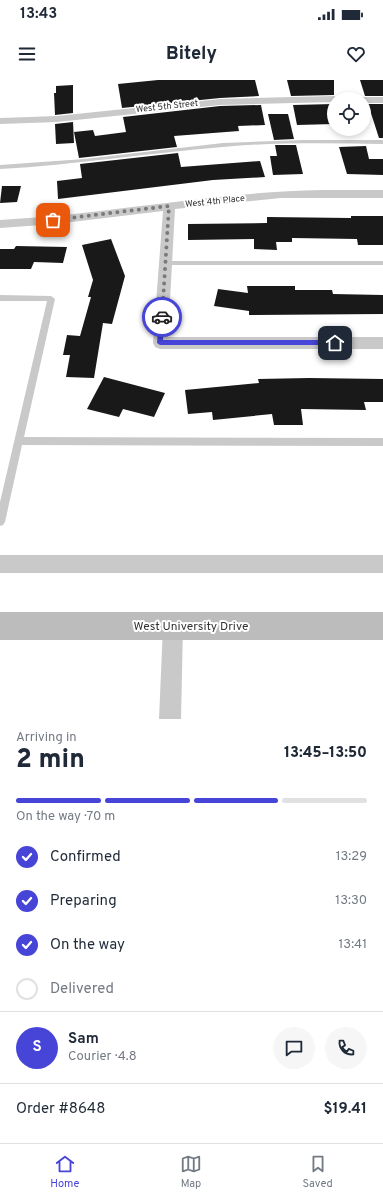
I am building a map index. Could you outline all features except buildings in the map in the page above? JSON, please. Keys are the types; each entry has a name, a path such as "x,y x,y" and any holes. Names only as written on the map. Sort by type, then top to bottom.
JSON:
{"main road":[{"name":"West University Drive","path":"0,626 383,626"}],"street":[{"name":"West 5th Street","path":"0,121 54,119 143,108 225,101 327,99"},
{"path":"371,100 383,100"},
{"name":"West 4th Place","path":"0,224 26,223 221,199 334,193 383,194"},
{"path":"169,206 160,343 383,343"},
{"path":"0,564 383,564"},
{"path":"170,719 173,626"}],"lane":[{"path":"0,167 42,166 225,145 294,142 383,142"},
{"path":"165,263 383,263"},
{"path":"0,298 51,299 0,522"},
{"path":"19,441 383,442"}],"way so far":[{"path":"53,220 169,206 162,317"}],"route":[{"path":"162,317 160,343 335,343"}]}
